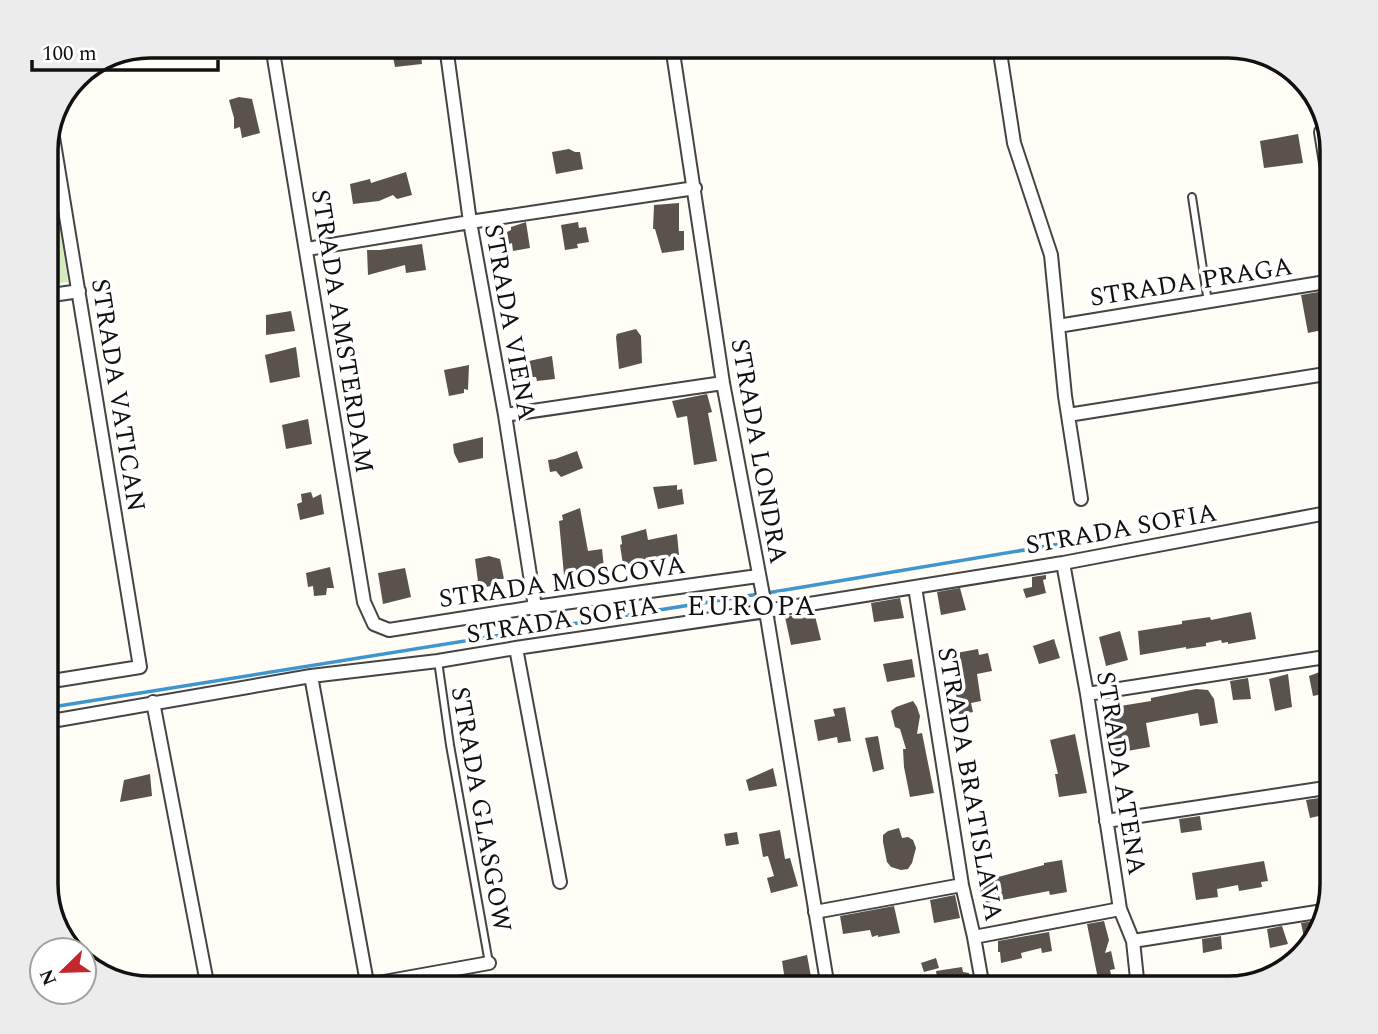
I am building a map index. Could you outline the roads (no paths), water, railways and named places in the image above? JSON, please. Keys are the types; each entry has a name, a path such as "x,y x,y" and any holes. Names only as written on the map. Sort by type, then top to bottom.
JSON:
{"street":[{"name":"STRADA AMSTERDAM","path":"274,58 364,602 373,624"},
{"name":"STRADA VIENA","path":"448,58 470,222 505,415 535,607"},
{"name":"STRADA LONDRA","path":"674,58 723,383 765,606 826,976"},
{"path":"1001,58 1014,143 1051,255 1068,415 1081,499"},
{"name":"STRADA VATICAN","path":"58,167 140,667 58,680"},
{"path":"307,249 695,188"},
{"name":"STRADA PRAGA","path":"1058,327 1320,283"},
{"path":"58,294 79,291"},
{"path":"1068,415 1320,375"},
{"path":"505,415 723,383"},
{"name":"STRADA SOFIA","path":"58,720 311,676 438,661 765,606 915,587 1063,563 1320,514"},
{"name":"STRADA ATENA","path":"1063,563 1087,694 1120,909 1133,941 1137,976"},
{"name":"STRADA MOSCOVA","path":"373,624 389,630 535,607 759,582"},
{"name":"STRADA BRATISLAVA","path":"915,587 962,885 981,976"},
{"path":"516,648 560,882"},
{"path":"1087,694 1320,658"},
{"path":"311,676 366,976"},
{"path":"153,702 206,976"},
{"path":"1106,821 1320,789"},
{"path":"815,912 962,885"},
{"path":"974,937 1120,909"},
{"path":"1133,941 1315,912"},
{"path":"423,976 489,963"}],"lane":[{"path":"1192,197 1208,302"},
{"name":"STRADA GLASGOW","path":"438,661 450,745 489,963"}],"waterway":[{"path":"767,593 1096,538"},
{"path":"58,706 759,594"}],"district":[{"name":"EUROPA","path":"752,605"}]}
